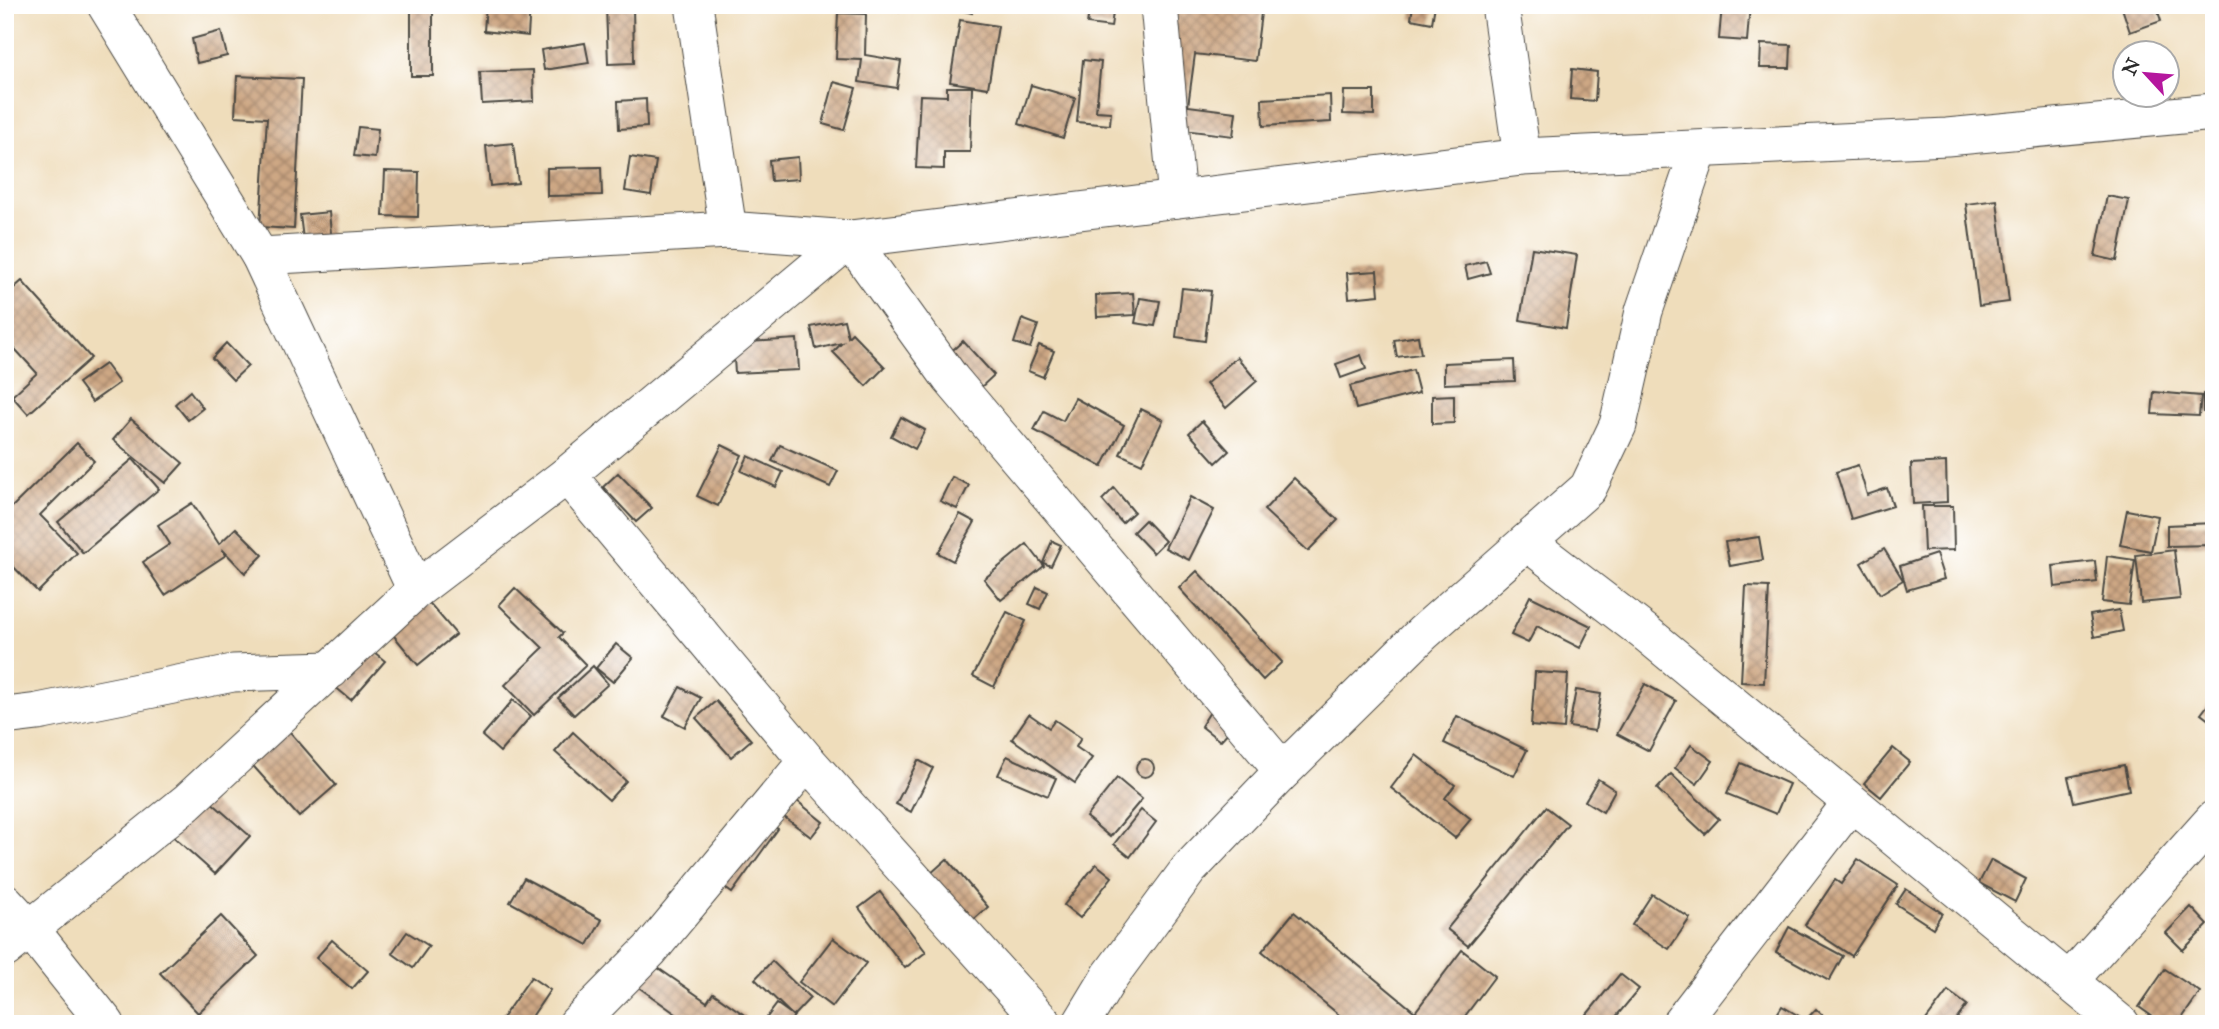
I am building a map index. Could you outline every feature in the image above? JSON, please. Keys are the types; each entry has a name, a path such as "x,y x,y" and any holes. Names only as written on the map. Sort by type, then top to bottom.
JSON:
{"street":[{"path":"106,5 260,256 416,590"},
{"path":"694,5 728,230"},
{"path":"1159,5 1177,199"},
{"path":"1500,5 1522,156"},
{"path":"260,256 728,230 850,240 1522,156 1947,137 2214,112"},
{"path":"1081,1024 1110,976 1189,869 1283,771 1423,633 1588,488 1618,425 1644,311 1699,150"},
{"path":"18,939 187,802 416,590 567,475 850,240"},
{"path":"850,240 951,379 1283,771"},
{"path":"567,475 807,761 1044,1024"},
{"path":"1527,542 1647,634 2121,1024"},
{"path":"5,716 38,712 233,673 331,670"},
{"path":"577,1024 650,950 807,761"},
{"path":"1680,1024 1851,803"},
{"path":"2069,981 2214,819"},
{"path":"5,902 18,939 106,1024"}],"building":[{"path":"411,5 433,5 433,76 411,76"},
{"path":"486,5 530,5 528,36 484,31"},
{"path":"606,5 633,5 634,63 608,64"},
{"path":"877,5 900,5 899,12 876,8"},
{"path":"941,5 974,5 972,13"},
{"path":"1090,5 1114,5 1111,27 1087,24"},
{"path":"1173,5 1262,5 1255,61 1195,54 1188,106 1236,112 1233,136 1158,127"},
{"path":"1413,5 1435,5 1432,23 1411,19"},
{"path":"1722,5 1750,5 1747,41 1719,39"},
{"path":"2131,5 2156,5 2161,21 2130,32 2122,8"},
{"path":"838,13 866,14 865,55 901,61 897,88 859,82 862,60 836,59"},
{"path":"960,20 998,26 988,88 950,82"},
{"path":"221,31 227,56 197,63 192,39"},
{"path":"585,43 589,63 544,70 541,50"},
{"path":"1761,44 1791,45 1790,68 1760,68"},
{"path":"1083,60 1101,62 1096,111 1111,112 1110,125 1077,122"},
{"path":"1572,69 1597,72 1595,101 1570,99"},
{"path":"533,70 534,101 482,104 480,72"},
{"path":"237,76 302,79 294,229 260,227 267,118 235,116"},
{"path":"834,82 856,88 844,130 823,124"},
{"path":"1031,85 1075,98 1063,138 1019,124"},
{"path":"947,87 972,87 970,152 944,152 944,169 916,168 920,95 947,96"},
{"path":"1344,91 1374,91 1374,115 1343,114"},
{"path":"1330,95 1331,122 1263,126 1262,99"},
{"path":"646,99 647,127 619,129 618,101"},
{"path":"358,127 378,129 375,158 354,156"},
{"path":"513,143 518,183 490,186 486,146"},
{"path":"630,157 656,161 651,195 625,191"},
{"path":"798,157 799,179 771,181 769,160"},
{"path":"601,167 602,195 547,196 547,168"},
{"path":"385,171 419,172 418,217 383,216"},
{"path":"2107,196 2129,200 2117,261 2095,256"},
{"path":"1997,200 2009,302 1979,306 1966,204"},
{"path":"329,212 332,244 304,247 300,215"},
{"path":"1532,248 1577,255 1566,328 1520,320"},
{"path":"1486,261 1490,273 1468,279 1465,266"},
{"path":"1377,271 1379,295 1349,298 1347,273"},
{"path":"22,281 91,358 28,414 12,396 37,373 5,338 5,296"},
{"path":"1182,288 1211,291 1205,341 1176,337"},
{"path":"1133,293 1135,315 1097,317 1096,295"},
{"path":"1140,298 1160,301 1155,326 1135,323"},
{"path":"1022,319 1038,325 1030,348 1014,343"},
{"path":"844,320 848,337 852,333 885,367 866,386 833,352 842,343 816,349 811,327"},
{"path":"1418,336 1421,354 1397,357 1394,340"},
{"path":"797,339 799,370 735,373 733,343"},
{"path":"963,341 994,375 978,390 947,355"},
{"path":"226,343 248,366 233,380 212,358"},
{"path":"1039,345 1054,351 1043,377 1028,371"},
{"path":"1361,355 1366,369 1341,378 1336,364"},
{"path":"1237,357 1257,381 1226,408 1206,384"},
{"path":"1514,360 1515,381 1444,384 1444,363"},
{"path":"105,364 119,383 92,402 78,383"},
{"path":"1413,370 1419,393 1356,409 1350,386"},
{"path":"190,391 203,408 188,420 175,404"},
{"path":"2154,392 2201,396 2199,416 2152,414"},
{"path":"2214,393 2214,412 2203,412 2203,394"},
{"path":"1454,395 1454,423 1432,424 1432,396"},
{"path":"1075,398 1124,425 1102,467 1034,430 1044,411 1063,421"},
{"path":"1141,409 1163,420 1142,464 1120,454"},
{"path":"901,417 925,430 915,449 891,436"},
{"path":"131,419 183,463 165,483 113,440"},
{"path":"1202,421 1229,451 1216,463 1189,433"},
{"path":"77,443 94,461 40,515 77,553 38,592 5,558 5,511 7,512"},
{"path":"722,445 742,455 718,506 697,496"},
{"path":"780,445 838,471 830,487 772,461"},
{"path":"748,456 783,472 776,487 741,471"},
{"path":"133,459 159,489 83,553 58,522"},
{"path":"1946,462 1947,502 1913,504 1911,464"},
{"path":"1858,465 1867,495 1887,488 1893,506 1851,519 1836,472"},
{"path":"618,473 652,508 636,522 603,487"},
{"path":"952,477 969,485 957,509 940,501"},
{"path":"1294,478 1338,520 1308,551 1264,510"},
{"path":"1114,488 1134,512 1122,523 1102,500"},
{"path":"1190,497 1214,510 1189,560 1165,548"},
{"path":"192,503 219,544 236,528 263,555 245,573 222,549 226,555 165,595 143,562 170,544 158,525"},
{"path":"1922,506 1953,506 1954,550 1924,551"},
{"path":"2127,510 2158,516 2151,551 2120,545"},
{"path":"960,514 975,522 953,561 938,553"},
{"path":"1145,520 1165,541 1153,553 1133,532"},
{"path":"2214,523 2214,545 2167,546 2167,525"},
{"path":"1759,537 1763,560 1730,566 1725,542"},
{"path":"1052,541 1061,545 1051,566 1043,563"},
{"path":"1027,544 1044,566 1001,600 984,579"},
{"path":"1884,549 1903,580 1880,594 1861,563"},
{"path":"2174,550 2180,599 2141,603 2136,555"},
{"path":"1936,554 1944,579 1907,590 1900,566"},
{"path":"2107,556 2135,560 2129,605 2102,602"},
{"path":"2095,561 2097,582 2055,587 2053,566"},
{"path":"1197,571 1282,662 1263,680 1179,588"},
{"path":"1746,586 1769,587 1764,683 1741,682"},
{"path":"1037,587 1048,592 1040,609 1029,604"},
{"path":"515,588 563,633 559,637 586,665 534,715 505,685 543,648 499,605"},
{"path":"1530,596 1591,626 1580,648 1537,626 1528,643 1511,635"},
{"path":"426,599 456,634 418,665 389,630"},
{"path":"2119,610 2123,631 2094,637 2090,615"},
{"path":"1007,612 1026,621 994,687 973,676"},
{"path":"616,644 633,658 613,682 596,668"},
{"path":"368,647 385,661 351,700 334,686"},
{"path":"593,666 608,684 574,715 558,698"},
{"path":"1535,672 1568,674 1564,729 1531,726"},
{"path":"1645,684 1676,701 1649,751 1617,734"},
{"path":"680,687 701,698 685,727 664,716"},
{"path":"1576,690 1601,694 1595,731 1569,727"},
{"path":"2214,697 2214,724 2201,714"},
{"path":"513,700 531,716 500,752 482,736"},
{"path":"716,701 751,740 731,757 696,718"},
{"path":"1210,712 1231,729 1220,741 1201,726"},
{"path":"1029,714 1049,728 1055,720 1081,738 1076,747 1092,758 1075,783 1012,739"},
{"path":"1457,716 1527,750 1514,776 1444,743"},
{"path":"284,725 336,785 299,817 246,758"},
{"path":"573,732 626,781 609,800 555,752"},
{"path":"1691,745 1713,761 1697,784 1675,768"},
{"path":"1893,748 1910,762 1881,797 1864,783"},
{"path":"1416,755 1455,785 1445,798 1471,819 1455,838 1391,788"},
{"path":"1007,756 1056,778 1048,796 998,775"},
{"path":"1141,759 1149,759 1154,768 1152,775 1141,777 1136,772 1136,764"},
{"path":"918,760 933,768 911,812 896,804"},
{"path":"1741,763 1789,784 1776,814 1727,794"},
{"path":"2124,765 2129,790 2074,802 2068,777"},
{"path":"1671,774 1719,819 1705,834 1657,789"},
{"path":"1117,778 1142,799 1110,837 1086,817"},
{"path":"1598,779 1615,790 1603,812 1585,801"},
{"path":"202,794 250,836 215,874 168,832"},
{"path":"796,800 823,822 811,837 783,816"},
{"path":"1546,807 1568,824 1468,946 1447,929"},
{"path":"1141,810 1156,822 1130,857 1114,844"},
{"path":"757,814 778,829 732,893 711,878"},
{"path":"947,859 988,907 971,922 930,874"},
{"path":"1858,859 1898,885 1852,956 1805,925 1835,880 1841,884"},
{"path":"1991,860 2026,879 2015,902 1979,883"},
{"path":"1096,864 1112,877 1080,918 1064,905"},
{"path":"524,878 602,920 588,945 510,902"},
{"path":"1906,889 1942,913 1933,928 1896,904"},
{"path":"880,892 926,952 905,968 859,908"},
{"path":"1652,894 1690,918 1669,949 1632,925"},
{"path":"2191,907 2208,925 2183,950 2166,933"},
{"path":"1294,912 1415,1012 1462,950 1495,976 1459,1024 1432,1024 1422,1016 1415,1024 1350,1024 1262,951"},
{"path":"221,916 258,956 198,1013 160,973"},
{"path":"1789,927 1843,956 1829,981 1776,952"},
{"path":"407,932 429,946 413,968 392,953"},
{"path":"833,938 866,963 832,1007 799,982"},
{"path":"332,940 368,971 352,989 316,958"},
{"path":"645,959 707,1002 713,993 746,1016 741,1024 690,1024 630,981"},
{"path":"772,961 810,998 793,1016 755,979"},
{"path":"2165,969 2200,992 2178,1024 2163,1024 2139,1007"},
{"path":"1620,974 1639,989 1610,1024 1579,1024"},
{"path":"531,977 550,990 527,1024 498,1024"},
{"path":"1948,991 1967,1005 1953,1024 1923,1024"},
{"path":"777,1004 794,1016 788,1024 762,1024"},
{"path":"1782,1006 1799,1016 1794,1024 1771,1024"},
{"path":"1816,1009 1832,1024 1802,1024"}]}
